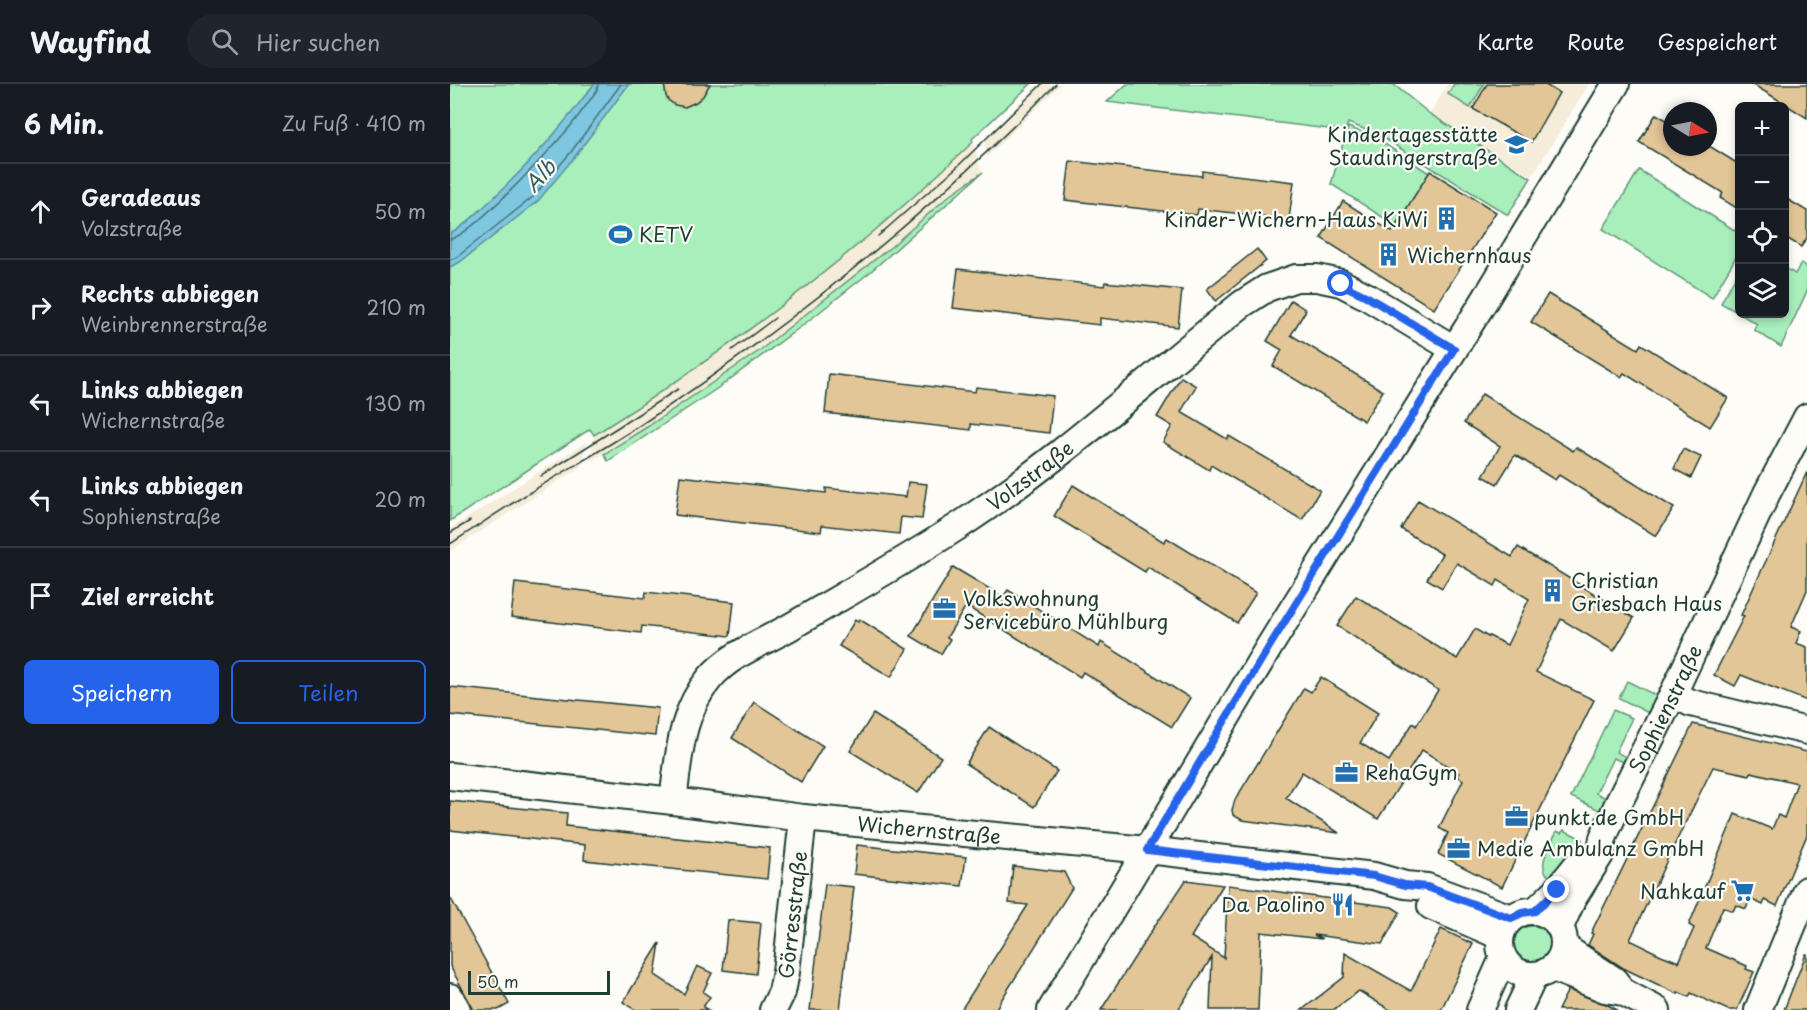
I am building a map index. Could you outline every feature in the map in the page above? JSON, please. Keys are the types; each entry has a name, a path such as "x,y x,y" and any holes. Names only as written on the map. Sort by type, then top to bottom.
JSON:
{"street":[{"path":"1051,1010 1269,647 1616,84"},
{"name":"Volzstraße","path":"673,801 680,743 686,720 696,696 712,676 735,657 795,624 955,528 1008,493 1242,304 1268,288 1296,278 1317,278 1341,284 1366,296 1454,349"},
{"name":"Sophienstraße","path":"1518,1010 1553,954 1572,900 1600,855 1603,838 1617,806 1767,493 1807,417"},
{"path":"1672,694 1691,703 1807,731"},
{"name":"Wichernstraße","path":"450,776 803,818 1147,850 1374,876 1405,885 1427,887 1512,931"},
{"name":"Görresstraße","path":"773,1010 782,992 786,972 803,818"},
{"name":"Sophienstraße","path":"1480,1010 1512,931 1557,890 1603,838"},
{"path":"1758,1010 1807,890"},
{"path":"1545,914 1553,919 1553,954 1524,975 1514,970 1512,931 1545,914"},
{"path":"1553,954 1614,980 1623,992 1657,1010"},
{"path":"450,997 457,1010"}],"shaded area":[{"path":"1039,84 1061,84 987,157 984,139"},
{"name":"Kindertagesstätte Staudingerstraße","path":"1448,84 1589,84 1532,176 1430,114"},
{"path":"973,142 983,172 951,194 892,246 759,351 647,427 590,462 594,435 684,378 769,315 883,224"},
{"path":"586,442 582,466 450,551 450,529"}],"green space":[{"path":"450,84 1031,84 929,183 791,298 645,403 594,435 590,429 450,521"},
{"path":"1127,84 1393,84 1430,114 1531,178 1508,215 1377,134 1348,123 1346,129 1337,130 1107,102"},
{"path":"1454,84 1484,84 1470,108 1448,94"},
{"path":"1348,127 1374,137 1429,173 1396,226 1331,184"},
{"path":"1639,170 1735,230 1735,259 1712,298 1603,229"},
{"path":"983,172 869,273 807,322 721,386 608,461 604,454 759,351 892,246 951,194"},
{"path":"1801,263 1807,267 1807,291 1781,347 1754,330 1757,324 1747,318 1789,318 1789,270 1795,274"},
{"path":"1735,277 1735,311 1721,303"},
{"path":"1627,681 1658,697 1652,715 1619,698"},
{"path":"1613,710 1632,718 1616,752 1630,759 1628,764 1613,758 1596,793 1610,800 1604,812 1571,797"},
{"path":"1564,830 1582,839 1582,852 1556,881 1545,871 1544,858 1557,831 1561,833"},
{"path":"1532,926 1546,931 1551,945 1546,959 1532,964 1518,959 1513,945 1518,931"}],"water":[{"name":"Alb","path":"594,84 629,84 538,201 460,262 450,267 450,234 471,219 518,174"}],"building":[{"path":"664,84 710,84 703,96 685,107 675,105 668,100"},
{"path":"1487,84 1544,84 1559,93 1531,142 1473,109"},
{"path":"1752,84 1807,84 1807,118 1789,107 1789,102 1777,99"},
{"path":"1656,114 1663,118 1663,156 1717,156 1717,151 1735,162 1735,207 1720,198 1723,193 1639,142"},
{"path":"1070,161 1202,176 1202,171 1294,182 1289,219 1198,209 1197,215 1065,200"},
{"path":"1430,171 1496,212 1434,309 1321,238 1343,201 1392,232"},
{"path":"1789,200 1807,211 1807,238 1801,247 1789,240"},
{"path":"1257,249 1266,261 1216,301 1207,289"},
{"path":"958,269 1104,286 1105,282 1182,290 1178,327 1100,318 1100,325 953,308"},
{"path":"1548,294 1638,349 1641,344 1728,398 1710,427 1624,373 1621,377 1531,322"},
{"path":"1291,300 1306,310 1291,335 1383,391 1364,421 1273,366 1282,350 1267,341"},
{"path":"829,374 975,392 976,387 1053,396 1049,433 971,424 971,430 825,413"},
{"path":"1181,377 1196,386 1181,412 1227,439 1229,436 1320,490 1302,520 1211,465 1209,470 1163,442 1172,426 1157,417"},
{"path":"1482,394 1573,451 1576,447 1674,508 1656,536 1559,475 1555,480 1515,455 1497,484 1483,476 1500,446 1464,423"},
{"path":"1683,449 1701,457 1691,478 1674,469"},
{"path":"1807,472 1807,590 1791,627 1801,631 1796,643 1807,647 1807,701 1741,675 1735,686 1714,675 1744,616 1741,615"},
{"path":"680,476 826,493 826,488 906,497 908,482 927,484 922,519 901,517 899,534 822,525 821,532 675,515"},
{"path":"1073,485 1164,542 1167,538 1256,593 1237,623 1148,567 1145,572 1054,516"},
{"path":"1418,500 1512,557 1518,547 1634,618 1614,651 1561,619 1536,672 1594,700 1502,887 1438,854 1448,833 1439,828 1463,780 1457,776 1459,773 1422,750 1378,819 1302,772 1286,798 1339,833 1242,820 1233,815 1235,800 1304,688 1311,692 1321,677 1378,713 1360,743 1389,761 1413,723 1416,726 1438,690 1337,626 1356,596 1457,659 1475,629 1507,645 1529,599 1498,580 1495,586 1457,563 1442,588 1427,579 1442,554 1401,529"},
{"path":"953,567 1003,597 1008,590 1099,647 1101,642 1190,698 1172,727 1083,672 1080,677 966,606 947,637 950,639 941,654 911,636"},
{"path":"515,583 645,598 646,592 734,602 730,636 642,626 641,633 511,617"},
{"path":"859,619 907,649 891,677 839,646 855,620 858,622"},
{"path":"450,687 658,708 655,736 450,715"},
{"path":"754,702 823,746 801,782 732,738"},
{"path":"873,714 941,757 918,793 850,751"},
{"path":"1693,724 1807,752 1807,835 1777,906 1765,900 1763,905 1750,899 1746,909 1736,905 1733,911 1723,907 1706,948 1747,966 1746,969 1754,972 1737,1010 1728,1010 1691,993 1689,997 1678,992 1678,994 1623,968 1588,945 1593,934 1591,933","holes":["1713,767 1750,775 1751,772 1797,783 1784,818 1778,815 1772,829 1735,814 1689,925 1694,928 1679,962 1630,940"]},
{"path":"989,727 1057,771 1034,807 966,764"},
{"path":"450,801 567,813 566,826 770,848 767,879 584,860 585,845 450,830"},
{"path":"857,845 966,857 962,886 854,874"},
{"path":"1013,866 1064,872 1072,888 995,1010 961,1010 1028,905 1009,903"},
{"path":"1186,880 1223,885 1191,937 1224,958 1228,885 1392,907 1400,912 1382,944 1314,935 1322,939 1261,932 1258,1010 1210,1010 1212,957 1178,1010 1101,1010"},
{"path":"825,884 854,887 840,1010 810,1010"},
{"path":"450,897 509,1004 498,1010 474,1010 450,966"},
{"path":"728,920 761,923 756,974 723,970"},
{"path":"1441,929 1473,944 1441,1010 1390,1010 1359,991 1333,1010 1302,1010 1344,977 1345,953 1411,991"},
{"path":"660,943 655,975 684,994 697,966 712,973 703,992 710,997 703,1007 708,1010 635,1010 623,1002"},
{"path":"1806,954 1807,1010 1784,1010"},
{"path":"1568,990 1606,1004 1617,1010 1558,1010"}],"tram line":[{"path":"878,236 957,167 1042,84"},
{"path":"450,544 642,424 806,307 960,177 1056,84"},
{"path":"732,350 775,318"},
{"path":"541,476 678,389"},
{"path":"450,533 470,521"}],"place":[{"name":"Kindertagesstätte Staudingerstraße","path":"1516,145"},
{"name":"Kinder-Wichern-Haus KiWi","path":"1446,219"},
{"name":"KETV","path":"621,234"},
{"name":"Wichernhaus","path":"1389,255"},
{"name":"Christian Griesbach Haus","path":"1553,591"},
{"name":"Volkswohnung Servicebüro Mühlburg","path":"945,609"},
{"name":"RehaGym","path":"1347,772"},
{"name":"punkt.de GmbH","path":"1516,817"},
{"name":"Medie Ambulanz GmbH","path":"1459,848"},
{"name":"Nahkauf","path":"1743,891"},
{"name":"Da Paolino","path":"1343,904"}],"route":[{"path":"1341,284 1366,296 1454,349 1269,647 1147,850 1374,876 1405,885 1427,887 1511,918 1535,911 1557,890"}]}
